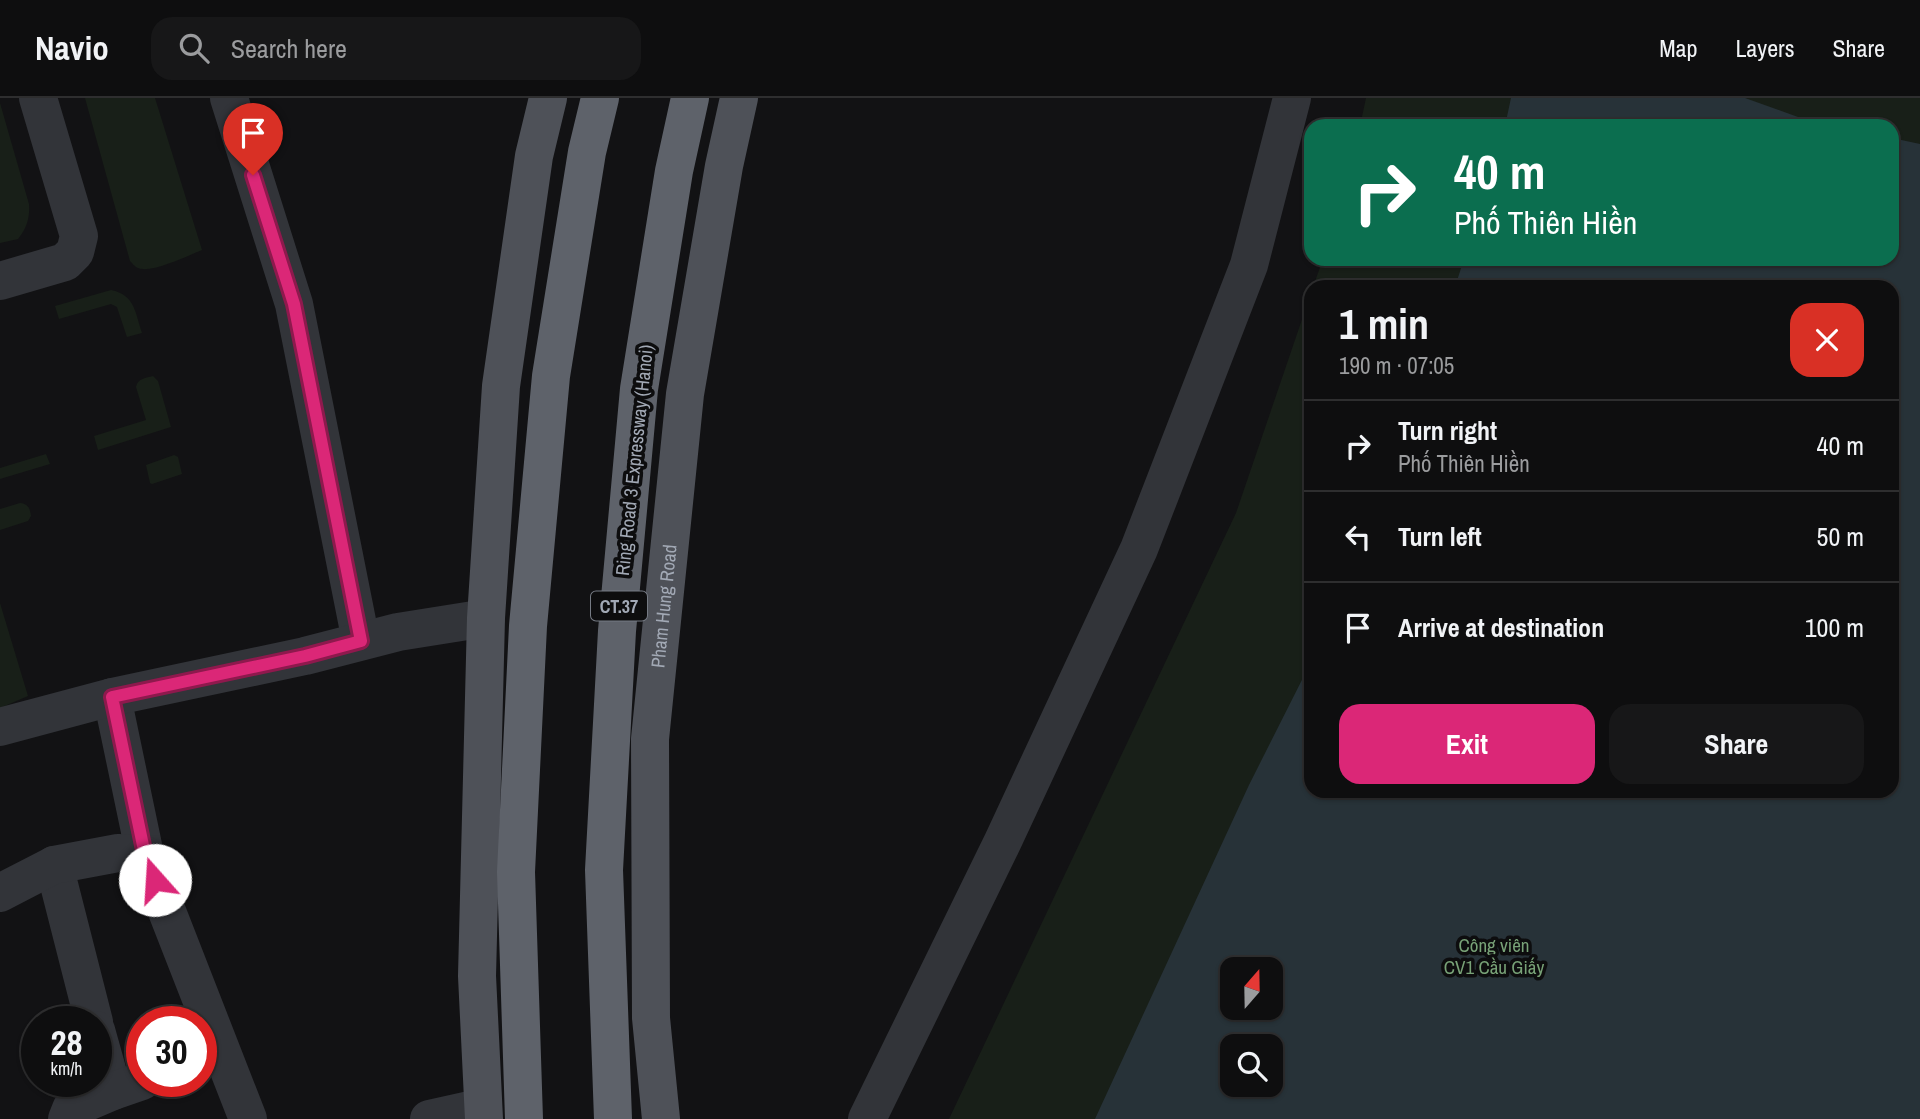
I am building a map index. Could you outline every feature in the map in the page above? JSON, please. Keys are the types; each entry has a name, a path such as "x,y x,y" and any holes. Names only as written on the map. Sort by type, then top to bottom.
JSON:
{"highway":[{"path":"524,1119 516,872 528,626 551,376 587,152 600,98"},
{"name":"Ring Road 3 Expressway (Hanoi)","path":"612,1119 604,870 617,631 639,389 674,171 690,98"}],"main road":[{"path":"483,1113 477,976 486,618 501,386 534,156 548,98"},
{"name":"Pham Hung Road","path":"661,1119 651,1018 650,739 685,394 724,166 739,98"}],"street":[{"path":"0,281 65,262 75,252 79,236 38,98"},
{"path":"229,98 294,304 361,641"},
{"path":"867,1119 1003,841 1139,548 1249,265 1292,98"},
{"path":"0,727 112,697 305,656 398,632 486,618"},
{"path":"112,697 145,855 195,1006"},
{"path":"0,893 54,865 118,853 145,855"},
{"path":"54,865 90,1006"},
{"path":"112,1059 126,1084"},
{"path":"217,1066 248,1119"},
{"path":"67,1119 71,1109 126,1086"},
{"path":"429,1119 483,1113"}],"green space":[{"path":"85,98 155,98 202,250 152,268 138,268 130,261"},
{"name":"Công viên CV1 Cầu Giấy","path":"1366,98 1920,98 1920,1119 949,1119 1236,513 1304,314 1304,798 1899,798 1899,280 1316,280 1320,266 1899,266 1899,119 1362,119"},
{"path":"0,103 29,209 26,227 18,239 0,243"},
{"path":"111,290 130,300 142,333 127,337 117,307 111,304 59,319 55,306"},
{"path":"153,376 158,381 171,427 98,450 94,436 146,420 136,387 140,380"},
{"path":"46,454 50,464 0,479 0,468"},
{"path":"174,455 178,457 182,474 150,483 146,465"},
{"path":"20,503 29,509 31,516 28,521 0,530 0,509"},
{"path":"0,603 28,696 0,708"}],"shaded area":[{"path":"1511,98 1745,98 1807,119 1506,119"},
{"name":"Công viên CV1 Cầu Giấy","path":"1899,140 1920,144 1920,1119 1095,1119 1249,785 1304,676 1304,798 1899,798 1899,280 1457,280 1462,266 1899,266"}],"route":[{"path":"155,880 145,855 112,697 305,656 361,641 294,304 253,175"}]}
